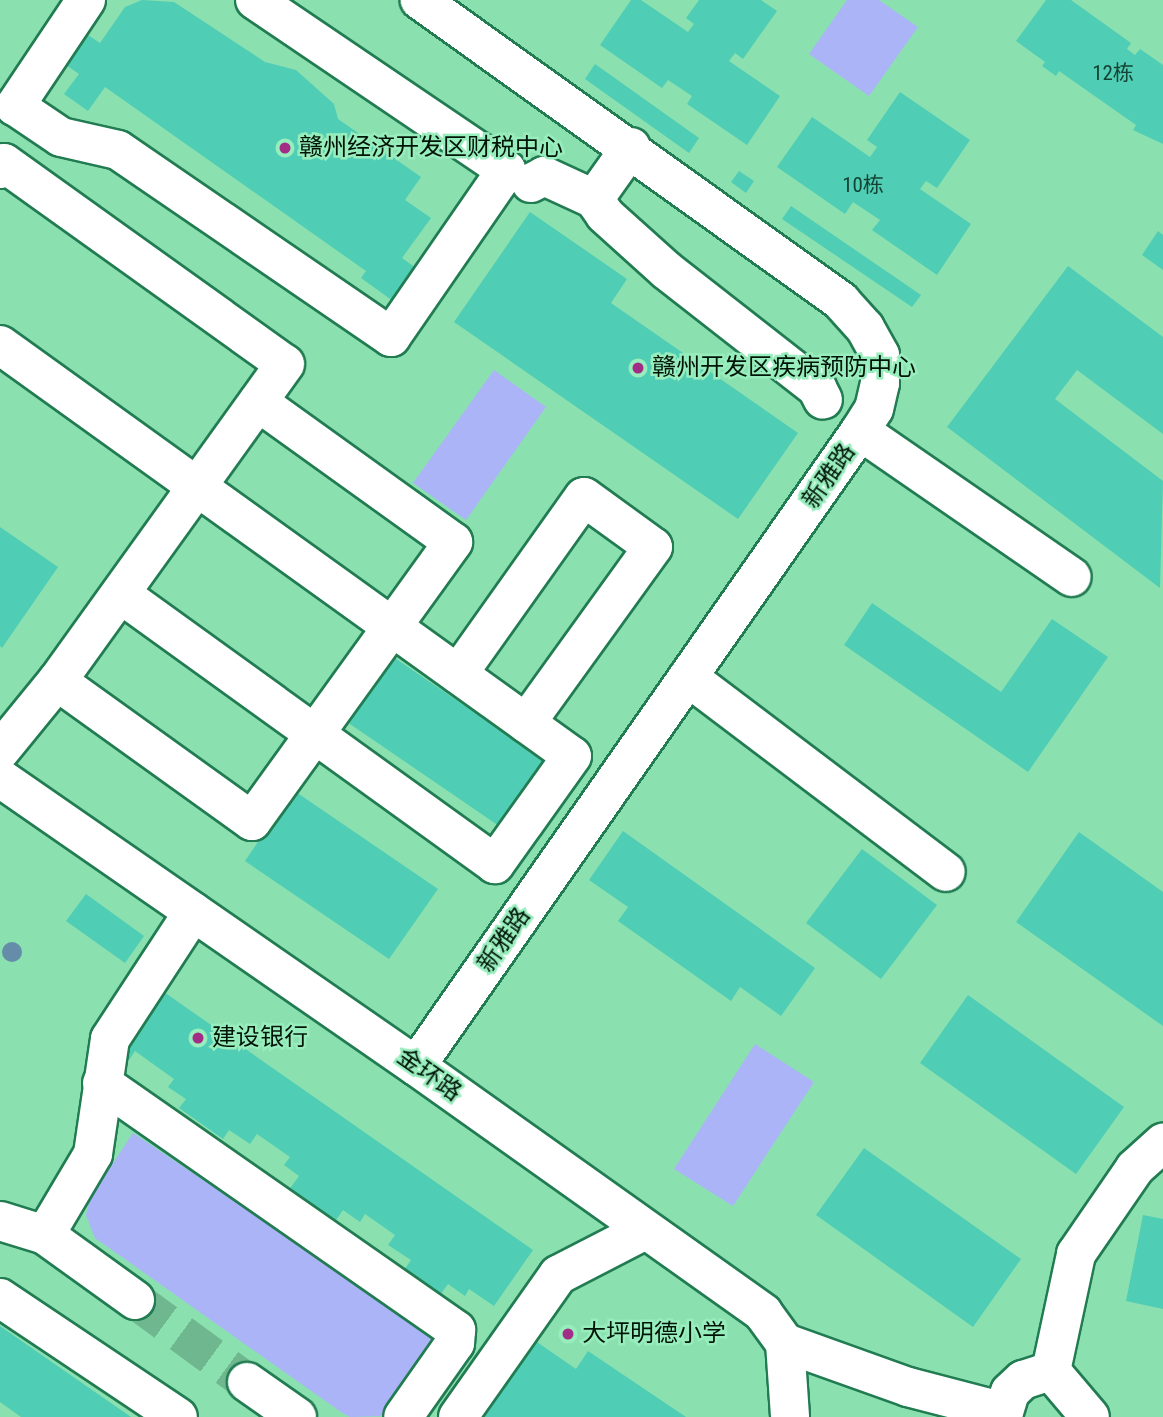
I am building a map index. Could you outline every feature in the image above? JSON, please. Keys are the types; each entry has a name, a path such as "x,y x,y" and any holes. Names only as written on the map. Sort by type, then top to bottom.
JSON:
{"street":[{"path":"86,0 15,106 61,137 118,150 391,337 506,170 255,0"},
{"name":"新雅路","path":"416,1066 860,431 874,409 880,383 880,355 866,328 815,280 420,0"},
{"path":"594,199 631,147"},
{"path":"0,169 4,163 285,364 57,681 0,751"},
{"path":"531,183 544,176 594,199 666,270 817,387 823,400"},
{"path":"0,345 572,756 495,864 120,594"},
{"path":"57,681 252,821 315,734 453,542 258,402"},
{"path":"860,431 1072,577"},
{"path":"458,674 584,498 653,547 526,723"},
{"path":"688,677 946,872"},
{"name":"金环路","path":"0,778 416,1066 763,1313 785,1343"},
{"path":"46,1235 93,1154 110,1039 193,912"},
{"path":"102,1083 456,1330 454,1343 403,1417"},
{"path":"1051,1371 1076,1254 1135,1168 1163,1143"},
{"path":"0,1221 46,1235 135,1300"},
{"path":"458,1417 558,1275 645,1230"},
{"path":"0,1298 178,1417"},
{"path":"790,1417 785,1343 908,1387 1004,1414 1010,1392 1023,1380 1051,1371"},
{"path":"1051,1371 1087,1416"},
{"path":"247,1382 297,1417"}],"shaded area":[{"path":"847,0 879,0 918,27 869,96 809,54"},
{"path":"494,370 546,407 466,520 413,483"},
{"path":"755,1044 814,1082 733,1206 674,1169"},
{"path":"133,1133 439,1338 385,1416 350,1417 341,1412 95,1238 86,1215 90,1198"}],"building":[{"name":"赣州经济开发区财税中心","path":"142,0 174,2 265,62 296,70 334,104 338,119 421,177 405,200 431,218 402,258 416,268 393,301 361,278 366,271 105,87 88,111 64,94 79,74 63,63 85,33 100,43 125,7"},
{"path":"631,0 641,0 688,32 694,24 686,18 699,0 761,0 777,11 743,59 735,53 729,61 780,96 747,145 687,104 692,96 668,80 662,88 600,45"},
{"path":"1046,0 1071,0 1131,43 1127,49 1135,55 1140,49 1163,65 1163,144 1133,130 1136,125 1059,71 1056,76 1042,66 1045,62 1016,41"},
{"path":"595,64 699,138 689,153 585,79"},
{"path":"900,92 970,140 937,188 926,181 920,189 971,224 937,275 872,230 880,220 853,202 845,214 777,167 812,117 870,157 877,147 867,140"},
{"path":"739,171 754,181 746,193 731,182"},
{"path":"791,206 921,295 912,307 782,219"},
{"name":"赣州开发区疾病预防中心","path":"530,212 627,279 611,303 798,433 738,519 454,322"},
{"path":"1158,231 1163,235 1163,270 1142,255"},
{"path":"1068,266 1163,337 1163,434 1077,370 1055,399 1163,481 1160,588 947,427"},
{"path":"0,527 58,567 2,648 0,646"},
{"path":"872,603 1001,692 1052,619 1108,657 1028,772 844,645"},
{"path":"392,656 544,760 499,826 347,722"},
{"path":"293,790 438,889 389,959 245,861"},
{"path":"623,831 815,968 781,1016 740,987 731,1001 618,921 628,907 589,880"},
{"path":"1079,832 1163,892 1163,1026 1016,922"},
{"path":"862,849 937,905 881,979 806,923"},
{"path":"86,894 144,936 125,963 66,921"},
{"path":"164,992 533,1250 494,1306 469,1289 465,1296 448,1284 440,1295 404,1270 411,1260 388,1245 395,1235 365,1214 360,1222 343,1210 334,1223 288,1191 299,1176 284,1165 290,1157 257,1134 250,1144 229,1130 223,1139 179,1108 186,1099 168,1087 174,1079 135,1051 129,1060 121,1054"},
{"path":"968,995 1124,1107 1076,1174 920,1063"},
{"path":"864,1148 1021,1259 973,1327 816,1215"},
{"path":"1143,1215 1163,1219 1163,1309 1126,1301"},
{"path":"0,1326 131,1417 21,1417 0,1402"},
{"path":"534,1340 576,1369 588,1351 686,1417 482,1417"}],"tunnel":[{"path":"135,1300 247,1382"}],"place":[{"name":"赣州经济开发区财税中心","path":"285,148"},
{"name":"赣州开发区疾病预防中心","path":"638,368"},
{"name":"建设银行","path":"198,1038"},
{"name":"大坪明德小学","path":"568,1334"}]}
